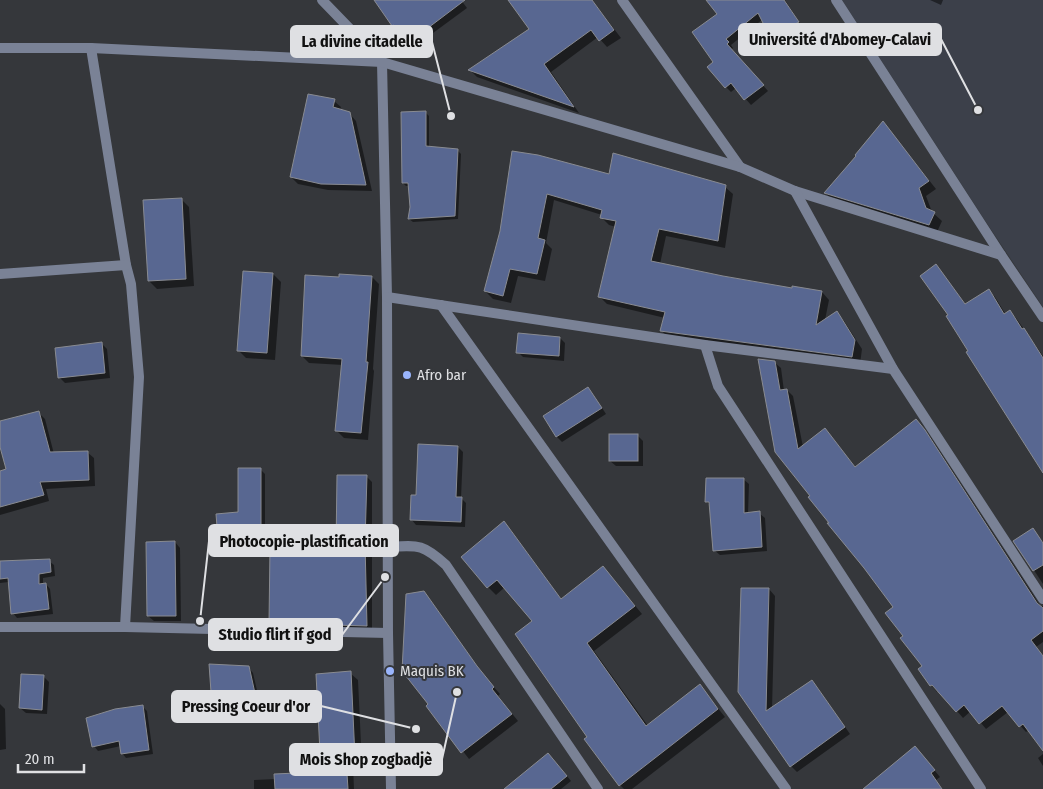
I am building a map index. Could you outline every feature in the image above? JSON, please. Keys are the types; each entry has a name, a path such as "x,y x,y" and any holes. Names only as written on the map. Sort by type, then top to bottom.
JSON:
{"street":[{"path":"322,0 382,62 387,297 388,633 392,787"},
{"path":"622,0 740,167"},
{"path":"836,0 1043,317"},
{"path":"0,48 91,48 382,62 740,167 795,191 1001,255"},
{"path":"91,48 126,265 131,284 138,378 126,627"},
{"path":"795,191 893,369 1043,598"},
{"path":"0,274 126,265"},
{"path":"387,297 705,345 893,369"},
{"path":"441,305 786,789"},
{"path":"705,345 718,386 981,789"},
{"path":"388,547 413,545 430,551 446,565 598,789"},
{"path":"0,627 126,627 388,633"}],"shaded area":[{"path":"842,0 1043,0 1043,307 984,219"}],"building":[{"path":"374,0 465,0 408,43 394,25 392,26"},
{"path":"508,0 592,0 614,30 599,41 591,30 544,64 574,107 468,70 529,29"},
{"path":"706,0 784,0 799,22 770,37 758,13 726,39 729,42 727,44 764,85 744,100 731,83 725,88 707,67 713,62 692,32 717,14"},
{"path":"308,94 335,99 333,107 350,112 366,185 321,184 290,177"},
{"path":"426,111 426,146 458,149 455,216 408,219 410,207 408,183 402,183 401,112"},
{"path":"883,121 929,181 919,188 926,208 935,212 929,225 824,193"},
{"path":"512,151 538,155 609,174 613,153 726,185 718,241 659,229 651,261 723,276 792,288 792,286 822,291 816,325 837,311 855,340 852,357 660,331 665,312 598,297 616,221 600,218 602,210 547,194 538,238 545,240 537,274 510,269 503,296 484,291 500,231"},
{"path":"182,198 186,279 148,281 143,200"},
{"path":"936,264 965,304 989,289 1004,314 1010,310 1043,358 1043,473 966,352 968,351 946,316 948,315 920,276"},
{"path":"243,271 273,273 267,353 237,351"},
{"path":"339,274 372,276 366,362 368,362 361,433 335,431 342,359 301,356 305,275 339,277"},
{"path":"518,333 560,337 559,356 516,353"},
{"path":"102,342 105,373 58,378 55,348"},
{"path":"758,359 775,361 780,390 787,389 798,449 825,428 855,467 916,419 925,430 1037,603 1043,608 1043,631 1031,640 1043,656 1043,751 1023,724 1019,727 1002,706 979,724 964,705 956,712 932,685 930,686 918,669 922,666 900,638 903,636 885,613 893,607 827,523 829,523 808,497 810,496 775,452"},
{"path":"588,387 602,408 556,437 543,416"},
{"path":"39,411 50,452 88,451 89,480 40,482 44,495 0,507 0,471 6,469 0,447 0,421"},
{"path":"609,434 638,434 638,461 609,461"},
{"path":"418,444 458,446 456,497 462,497 461,522 410,520 411,495 416,495"},
{"path":"238,468 261,468 261,543 238,544 238,538 218,539 216,514 238,512"},
{"path":"337,475 367,475 365,543 367,626 269,623 270,548 336,549"},
{"path":"706,478 744,478 744,513 760,511 762,547 713,551 709,502 705,502"},
{"path":"504,521 561,599 603,566 635,606 587,643 646,726 700,684 718,709 619,786 584,739 587,737 515,634 532,621 497,580 487,588 461,557"},
{"path":"1033,528 1043,543 1043,565 1033,571 1013,541"},
{"path":"175,541 176,616 147,616 146,542"},
{"path":"50,559 51,572 39,574 39,584 46,583 49,609 11,614 8,578 0,579 0,561"},
{"path":"741,588 769,588 766,711 812,680 845,727 790,767 738,692"},
{"path":"424,591 494,687 492,689 512,714 461,753 426,706 428,704 402,671 406,594"},
{"path":"209,664 249,666 258,707 219,705 219,694 211,692"},
{"path":"351,671 355,758 346,758 348,789 275,789 274,774 321,772 316,674"},
{"path":"21,674 44,675 42,710 19,708"},
{"path":"143,705 149,750 121,754 119,741 92,747 86,718 115,709"},
{"path":"915,746 935,770 931,773 942,789 863,789"},
{"path":"548,753 567,776 551,789 504,789"}],"place":[{"name":"Université d'Abomey-Calavi","path":"978,110"},
{"name":"La divine citadelle","path":"451,116"},
{"name":"Afro bar","path":"407,375"},
{"name":"Studio flirt if god","path":"385,577"},
{"name":"Photocopie-plastification","path":"200,621"},
{"name":"Maquis BK","path":"390,671"},
{"name":"Mois Shop zogbadjè","path":"457,692"},
{"name":"Pressing Coeur d'or","path":"416,729"}]}
